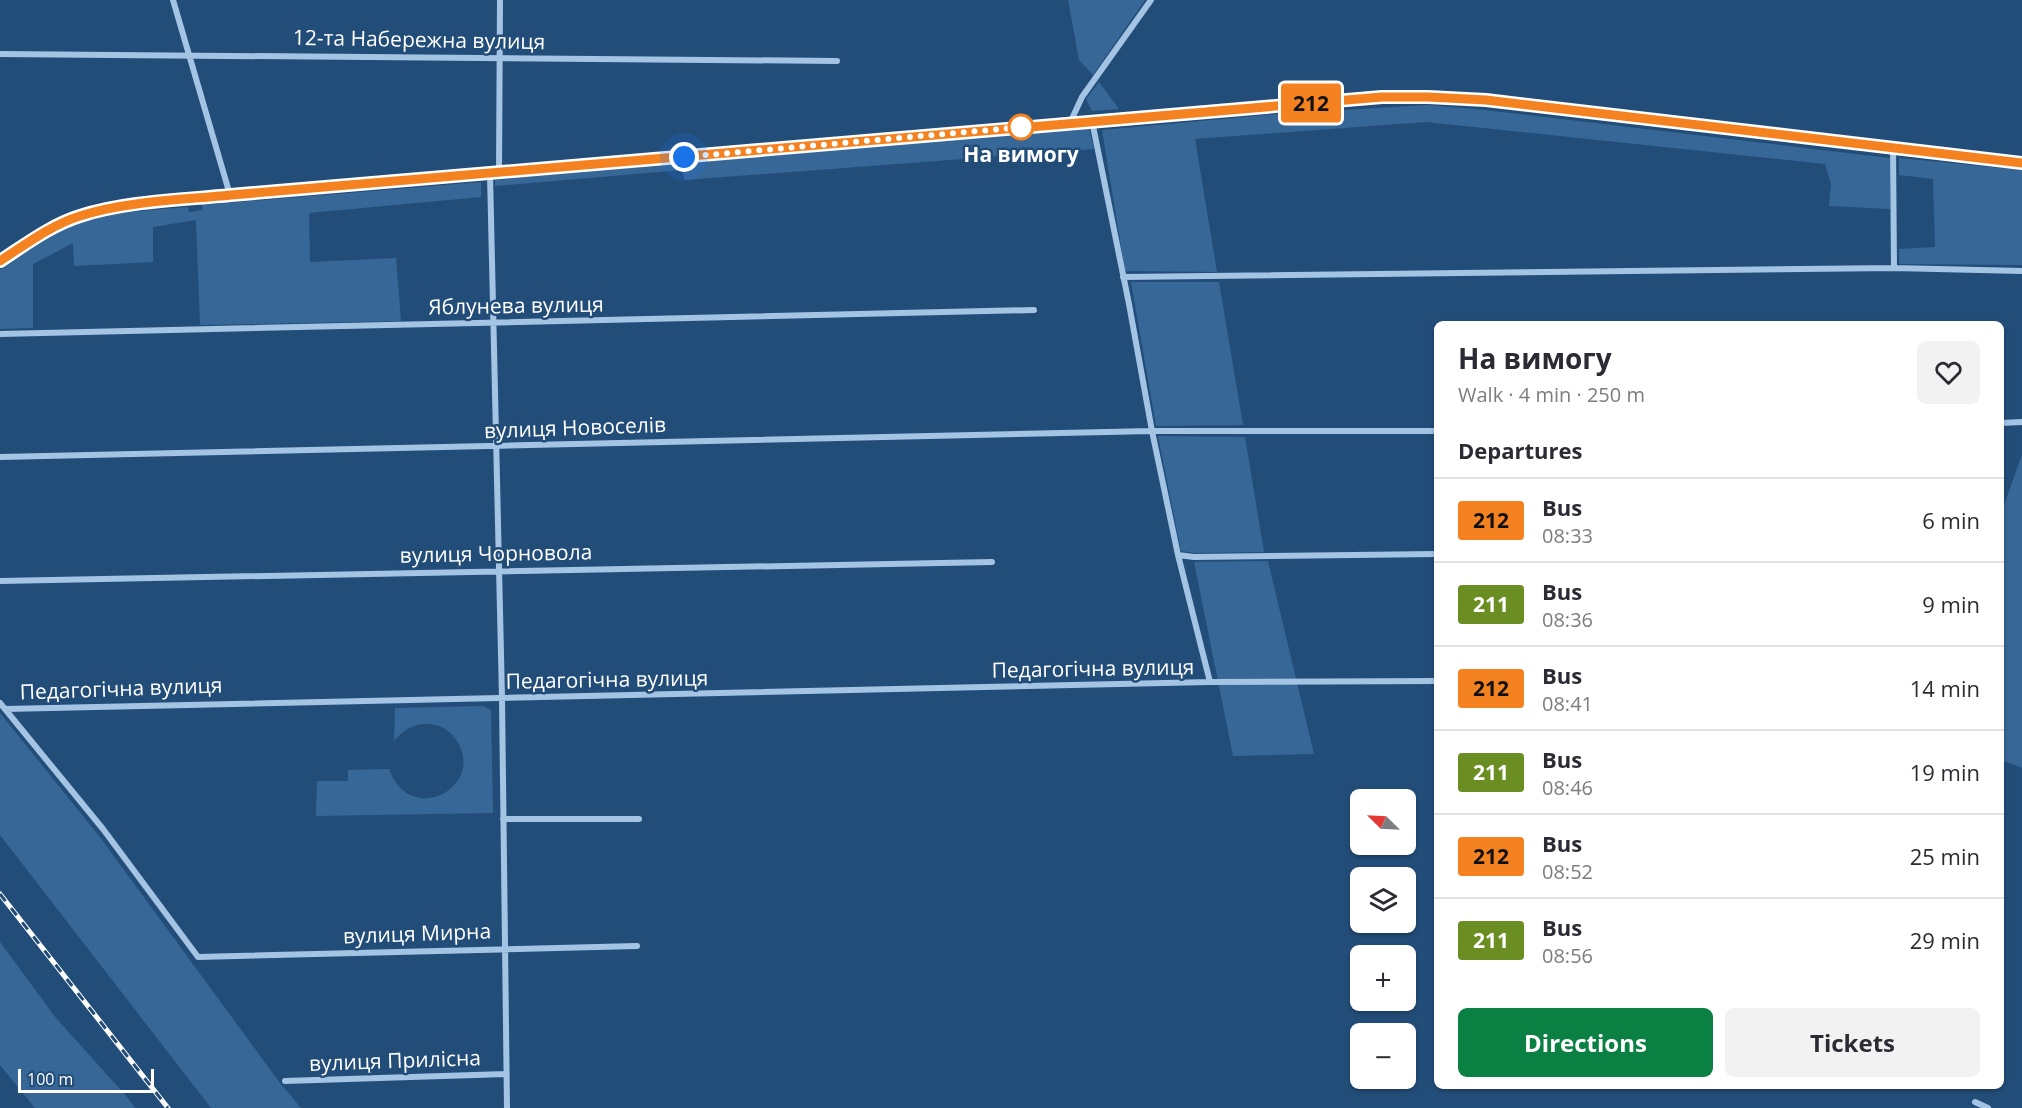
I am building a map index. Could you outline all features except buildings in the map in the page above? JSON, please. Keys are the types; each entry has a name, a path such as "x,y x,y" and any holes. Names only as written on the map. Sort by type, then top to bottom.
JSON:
{"street":[{"path":"173,0 231,195"},
{"path":"501,0 492,324 502,699 507,1108"},
{"path":"1070,123 1082,97 1151,0"},
{"name":"12-та Набережна вулиця","path":"0,54 837,61"},
{"path":"0,262 47,231 79,216 116,207 231,195 1382,97 1486,100 2022,163"},
{"path":"1092,121 1178,555 1210,682"},
{"path":"1893,148 1894,268"},
{"path":"1123,277 1894,268 2022,271"},
{"name":"Яблунева вулиця","path":"0,334 1034,310"},
{"path":"2004,423 2022,422"},
{"name":"вулиця Новоселів","path":"0,457 1152,431 1434,431"},
{"path":"1178,555 1194,557 1434,554"},
{"name":"вулиця Чорновола","path":"0,581 992,562"},
{"name":"Педагогічна вулиця","path":"5,709 1210,682 1434,681"},
{"path":"0,703 5,709"},
{"name":"вулиця Мирна","path":"5,709 103,829 198,957 637,946"},
{"path":"503,819 639,819"},
{"name":"вулиця Прилісна","path":"285,1081 506,1074"},
{"path":"1975,1102 1988,1108"}],"shaded area":[{"path":"1068,0 1145,0 1093,75 1079,60"},
{"path":"1099,82 1119,109 1092,111 1086,99"},
{"path":"1427,105 1890,158 1890,209 1829,206 1831,184 1825,164 1426,122 1195,139 1217,272 1125,271 1102,130 1278,114"},
{"path":"1089,128 1094,149 685,180 682,170 495,186 495,180 1016,134 1017,139 1028,138 1028,133"},
{"path":"1899,158 2022,170 2022,265 1899,264 1899,249 1935,247 1933,179 1899,175"},
{"path":"481,182 481,197 309,213 310,262 396,258 401,321 200,325 196,220 153,227 153,262 74,266 73,243 33,264 33,328 0,329 0,270 49,237 81,222 107,215 188,207 189,212 202,210 202,205"},
{"path":"1131,282 1219,282 1243,425 1156,426"},
{"path":"1158,436 1245,437 1264,552 1195,553 1181,551"},
{"path":"2022,455 2022,768 2004,761 2004,505"},
{"path":"1268,561 1314,754 1233,756 1194,562"},
{"path":"483,706 491,710 493,813 316,816 317,781 348,781 348,770 389,769 399,787 413,796 427,798 442,794 454,786 462,773 463,758 457,741 442,727 423,724 407,729 394,741 395,708"},
{"path":"0,713 99,836 280,1083 301,1108 211,1108 0,835"},
{"path":"0,942 56,1018 135,1108 35,1108 0,1065"}],"railway":[{"path":"0,894 168,1108"}],"bus line":[{"name":"212","path":"0,261 47,231 79,216 116,207 231,195 1382,97 1486,100 2022,163"}],"place":[{"name":"На вимогу","path":"1021,127"}],"route":[{"path":"684,157 1024,127 1021,127"}]}
